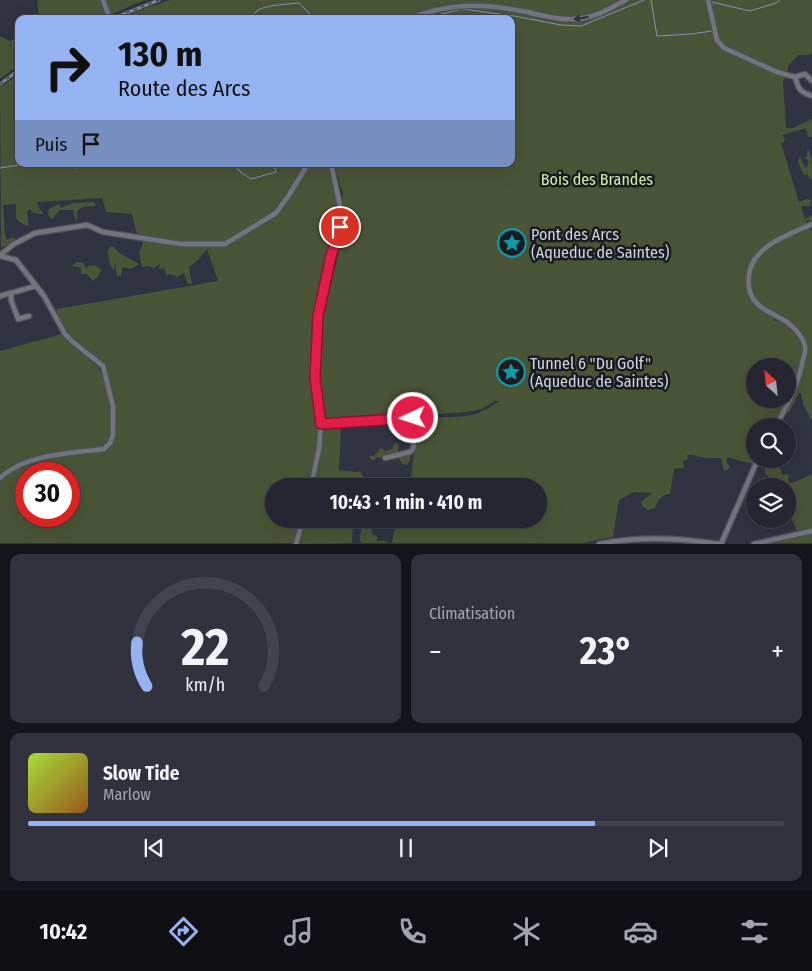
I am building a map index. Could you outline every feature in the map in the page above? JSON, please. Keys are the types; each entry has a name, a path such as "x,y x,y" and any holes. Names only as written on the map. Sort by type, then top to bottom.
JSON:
{"street":[{"path":"103,0 108,15"},
{"path":"419,15 447,7 474,5 566,19 583,18 600,14 626,0"},
{"path":"708,0 717,40 724,48 777,72 795,77 805,74 812,81"},
{"path":"795,77 801,92 812,96"},
{"path":"0,256 14,244 35,233 87,225 103,232 181,244 225,244 276,213 306,167"},
{"path":"313,478 319,449 321,424 315,378 318,316 331,256 340,227 341,210 331,167"},
{"path":"780,418 795,391 806,349 802,339 788,322 762,308 754,301 750,292 750,270 764,248 812,224"},
{"path":"0,256 16,260 44,296 65,334 103,366 113,406 113,434 110,443 104,449 47,456 26,462 0,478"},
{"path":"0,296 36,286"},
{"path":"11,293 11,300 18,319 29,316"},
{"path":"321,424 427,417"},
{"path":"385,458 410,452 413,449 418,418"},
{"path":"602,543 634,539 686,539 720,544 754,468"},
{"path":"296,544 300,528"},
{"path":"754,544 812,531"}],"green space":[{"path":"37,0 146,0 111,15 39,15"},
{"name":"Bois des Brandes","path":"170,0 812,0 812,52 809,55 798,55 789,65 783,80 786,128 793,128 812,119 812,137 809,137 807,134 806,128 782,135 785,138 784,142 781,143 799,202 807,199 811,200 810,206 801,206 805,219 812,215 812,220 806,221 806,223 770,242 760,251 806,227 812,230 812,421 803,404 801,393 799,393 796,399 796,381 803,349 796,376 796,358 746,358 746,408 783,408 778,418 746,418 746,462 727,457 727,463 730,467 724,471 721,458 687,455 688,459 683,461 684,468 674,469 670,494 660,498 655,508 648,510 643,507 641,502 652,493 634,492 619,500 613,537 582,543 392,543 394,528 547,528 547,478 411,478 418,422 421,419 476,414 500,401 495,401 482,409 467,412 324,422 322,420 315,378 317,316 321,313 324,314 339,251 337,237 314,312 315,325 312,343 313,382 319,423 318,448 312,478 265,478 265,528 299,528 295,543 0,543 0,481 2,478 15,470 15,527 80,527 80,462 35,462 105,451 112,445 116,436 115,409 104,362 97,361 73,341 56,316 57,309 218,281 207,249 189,267 192,284 188,284 184,273 177,277 170,274 167,276 164,268 159,269 160,264 154,268 142,267 139,253 144,240 137,234 132,214 106,212 102,198 37,202 38,207 44,214 34,213 30,209 27,212 29,226 18,221 16,204 3,205 7,240 13,237 16,239 2,247 0,87 15,77 15,167 329,167 339,195 342,215 343,194 335,167 515,167 515,15 128,15","holes":["780,316 793,323 799,329 802,336 803,349 801,342 794,332 781,322 773,320"]},
{"path":"0,36 10,41 15,39 15,68 0,79"},
{"path":"809,149 812,179 807,174 804,175 798,162 800,155 806,168 809,162 805,159"},
{"path":"94,202 96,206 83,207 78,210 76,223 73,210 60,210 52,219 48,215 49,209 59,204 61,208 72,203"},
{"path":"111,246 119,253 139,264 131,269 123,267 121,276 117,276 115,262 114,270 109,258 108,250"},
{"path":"77,262 83,263 87,269 88,266 95,265 101,270 98,277 93,281 87,274 81,274 81,268 72,266"},
{"path":"62,334 98,367 107,385 113,422 112,434 108,442 96,448 69,452 30,462 15,462 15,466 0,476 0,351"},
{"path":"341,424 339,470 360,471 363,478 314,478 325,426"},
{"path":"398,442 398,451 409,454 411,459 407,465 402,464 398,457 392,455 376,457 375,460 370,459 369,456 374,456 381,448 386,451 392,449 394,444"},
{"path":"765,468 780,468 783,475 787,474 789,476 788,478 770,478 765,474"},
{"path":"812,474 812,543 754,544 798,534 796,528 796,481"},
{"path":"300,528 353,528 352,543 296,544"},
{"path":"371,528 372,534 378,537 377,542 382,540 389,543 362,543 360,541 361,529"}],"waterway":[{"path":"515,16 561,25 581,26 644,0"},
{"path":"651,0 657,36 712,31 712,27"},
{"path":"712,8 712,2 750,11 780,0"},
{"path":"254,15 262,8 299,3 311,15"},
{"path":"438,15 462,9 507,15"},
{"path":"0,168 15,166"},
{"path":"65,167 87,167"},
{"path":"238,167 238,170 251,179 276,172 275,167"}],"railway":[{"path":"121,15 159,0"},
{"path":"0,84 15,73"}],"place":[{"name":"Pont des Arcs (Aqueduc de Saintes)","path":"512,243"},
{"name":"Tunnel 6 \"Du Golf\" (Aqueduc de Saintes)","path":"511,372"}],"route":[{"path":"340,227 331,256 318,316 315,378 321,424 413,418"}]}
